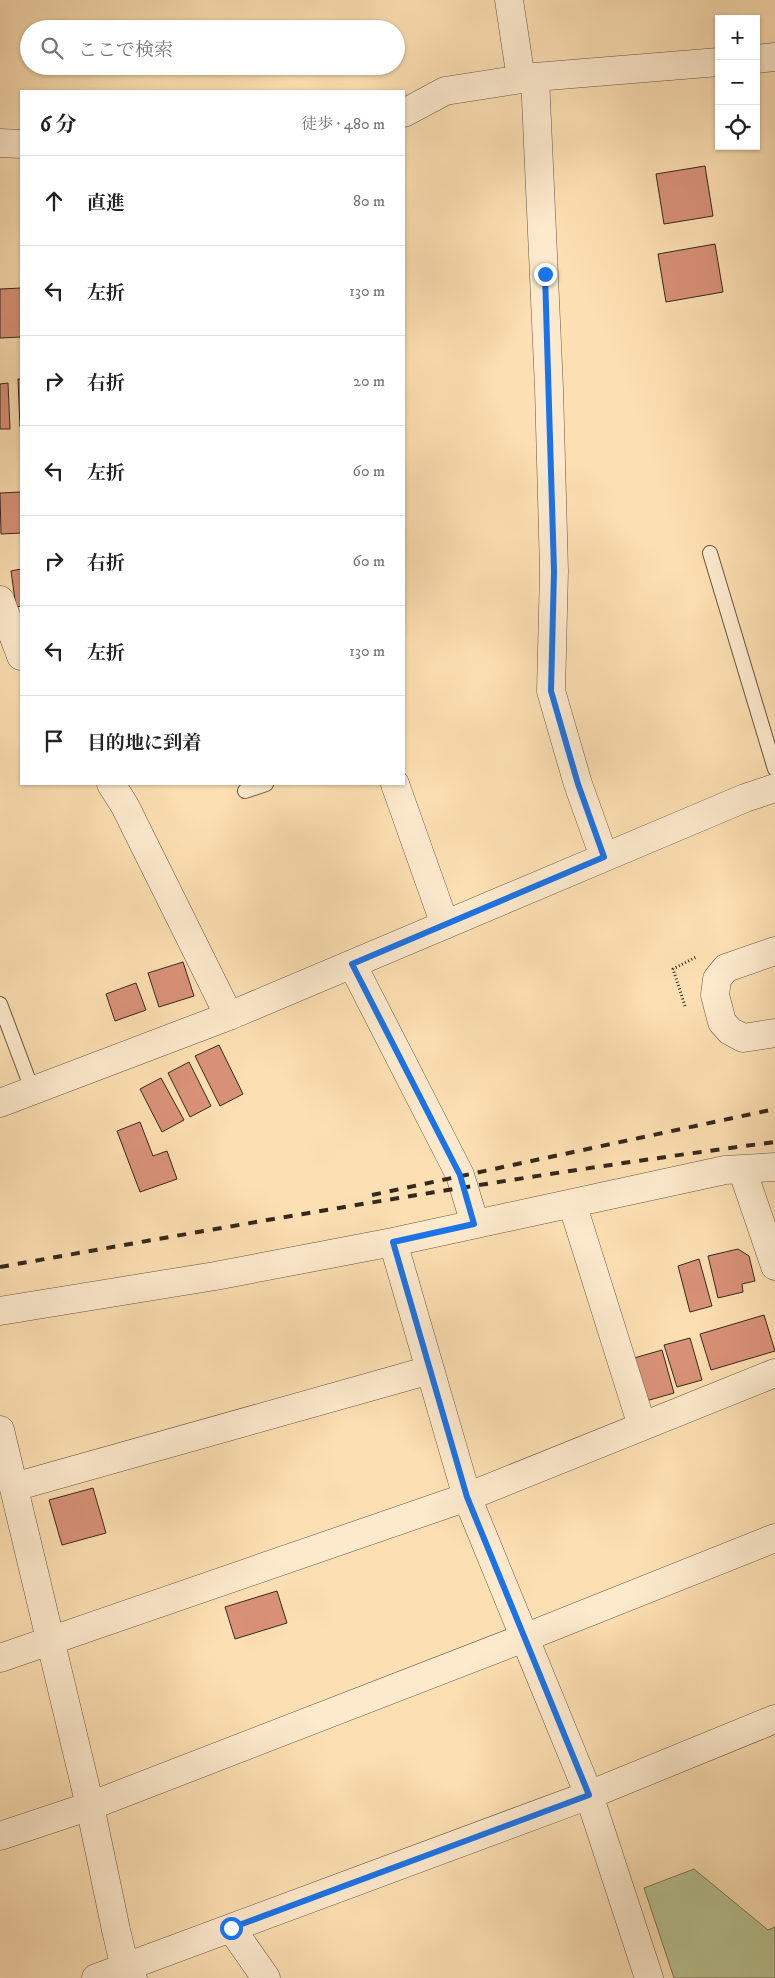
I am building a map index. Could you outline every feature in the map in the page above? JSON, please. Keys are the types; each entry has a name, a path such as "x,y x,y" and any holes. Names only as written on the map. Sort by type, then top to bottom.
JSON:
{"street":[{"path":"509,0 528,78 550,388 554,571 551,691 578,784 604,857"},
{"path":"760,58 775,57"},
{"path":"405,112 445,91 528,78 715,62"},
{"path":"0,143 20,144"},
{"path":"0,600 20,653"},
{"path":"111,785 125,806 229,1016"},
{"path":"395,785 445,925"},
{"path":"0,1103 229,1016 745,798 775,788"},
{"path":"775,951 726,968 717,979 715,995 722,1022 730,1031 743,1038 775,1033"},
{"path":"352,964 460,1175 474,1224"},
{"path":"0,1311 215,1276 393,1242 725,1170 775,1167"},
{"path":"742,1169 775,1266"},
{"path":"572,1203 642,1426"},
{"path":"393,1242 467,1497 589,1795 649,1978"},
{"path":"14,1487 430,1370"},
{"path":"0,1658 467,1497 775,1373"},
{"path":"0,1430 129,1973"},
{"path":"0,1836 90,1806 524,1638 775,1538"},
{"path":"96,1978 129,1973 231,1928 589,1795 775,1719"},
{"path":"231,1928 266,1978"}],"lane":[{"path":"710,553 775,769"},
{"path":"245,791 263,785"},
{"path":"0,1004 33,1092"}],"green space":[{"path":"694,1869 768,1930 775,1927 775,1978 674,1978 644,1888"}],"building":[{"path":"705,166 713,216 664,224 656,174"},
{"path":"715,244 723,292 666,302 658,254"},
{"path":"20,288 20,337 0,338 0,289"},
{"path":"18,379 20,379 20,427"},
{"path":"8,383 10,429 0,429 0,384"},
{"path":"20,492 20,533 1,534 0,493"},
{"path":"20,569 20,606 16,607 11,571"},
{"path":"183,962 194,996 159,1007 148,973"},
{"path":"136,983 146,1010 115,1021 106,994"},
{"path":"219,1045 243,1094 220,1106 195,1056"},
{"path":"189,1062 211,1106 190,1117 168,1073"},
{"path":"161,1078 184,1120 162,1132 140,1089"},
{"path":"140,1122 153,1156 167,1151 177,1179 140,1192 117,1131"},
{"path":"738,1249 749,1256 755,1281 742,1284 743,1292 718,1298 708,1256"},
{"path":"699,1259 712,1306 690,1312 678,1266"},
{"path":"764,1315 775,1351 711,1370 700,1334"},
{"path":"690,1338 702,1380 677,1387 664,1345"},
{"path":"662,1350 674,1393 646,1401 634,1358"},
{"path":"93,1488 106,1533 62,1545 49,1500"},
{"path":"277,1591 287,1623 235,1639 225,1607"}],"railway":[{"path":"372,1195 775,1109"},
{"path":"0,1267 484,1184 775,1142"}],"route":[{"path":"231,1928 589,1795 467,1497 393,1242 474,1224 464,1186 352,964 604,857 578,784 551,691 554,571 550,388 545,274"}]}
